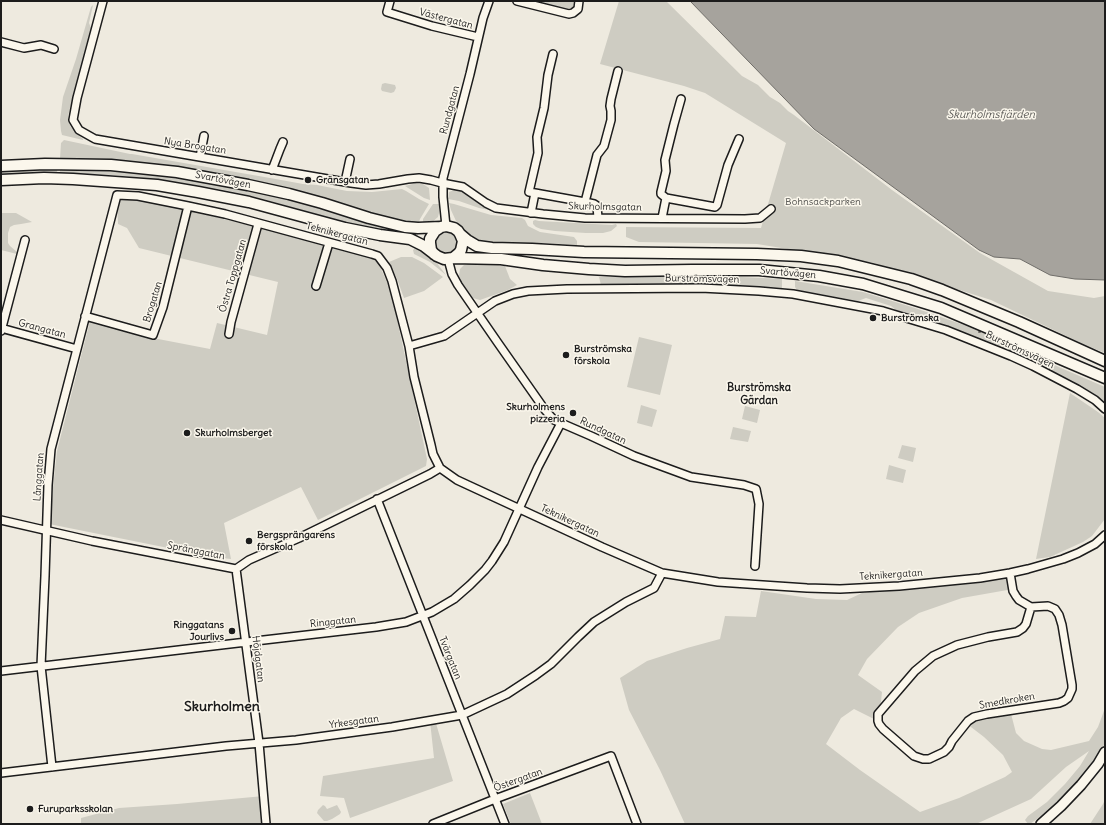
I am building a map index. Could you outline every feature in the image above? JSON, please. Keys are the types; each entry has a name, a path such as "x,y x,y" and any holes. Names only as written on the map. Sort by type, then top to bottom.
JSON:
{"main road":[{"name":"Svartövägen","path":"1,166 45,164 111,165 177,172 211,177 289,194 390,224 418,228 444,227"},
{"name":"Svartövägen","path":"1,180 73,178 157,185 249,202 345,228 380,235 410,238 434,254"},
{"path":"444,227 454,228 460,234 463,241 459,253 450,258 441,258 434,254 430,246 430,239 435,231 444,227"},
{"name":"Svartövägen","path":"460,234 477,246 492,248 613,252 757,254 801,256 838,261 911,279 942,290 1019,322 1105,361"},
{"name":"Svartövägen","path":"450,258 501,259 543,266 625,271 759,270 819,276 863,284 941,308 1105,378"}],"street":[{"name":"Nya Brogatan","path":"103,1 77,98 73,120 79,130 95,139 366,185 419,178 442,183"},
{"name":"Västergatan","path":"390,1 387,12 432,26 478,37"},
{"name":"Rundgatan","path":"444,227 442,183 478,37 489,1"},
{"path":"521,2 573,14 578,9 579,1"},
{"path":"1,42 24,48 41,45 54,49"},
{"path":"553,54 548,75 544,108 537,137 538,153 529,192 594,204 597,206 598,218"},
{"path":"585,202 597,155 604,146 611,120 612,111 610,106 618,71"},
{"path":"681,99 665,160 666,171 661,194 666,198 716,207 728,165 739,140"},
{"path":"200,157 204,136"},
{"path":"272,170 283,142"},
{"path":"345,182 350,159"},
{"name":"Skurholmsgatan","path":"442,183 463,187 486,204 496,208 585,218 745,219 760,218 771,210"},
{"path":"531,213 535,193"},
{"name":"Teknikergatan","path":"117,195 138,196 188,206 378,256 383,262 392,281 409,346 414,377 430,445 440,468 457,480 652,570 718,582 807,588 899,586 1010,574 1063,559 1095,544 1105,535"},
{"name":"Långgatan","path":"52,767 41,666 48,485 51,449 117,195"},
{"path":"662,218 666,198"},
{"path":"704,218 706,205"},
{"name":"Brogatan","path":"85,316 153,335 163,306 188,206"},
{"name":"Östra Toppgatan","path":"229,334 258,224"},
{"path":"1,329 25,240"},
{"path":"316,286 329,243"},
{"name":"Rundgatan","path":"450,258 452,274 477,313 545,410 554,420 634,456 691,477 744,485 756,489 759,504 754,566"},
{"name":"Burströmsvägen","path":"409,346 444,336 495,301 513,294 528,291 567,289 701,288 793,294 883,311 946,330 1005,353 1033,366 1077,389 1095,400 1105,409"},
{"name":"Grangatan","path":"1,329 77,349"},
{"name":"Ringgatan","path":"1,671 394,625 423,616 440,608 454,598 485,570 504,542 538,467 561,423"},
{"name":"Spränggatan","path":"1,520 92,541 236,569 249,560 299,538 440,468"},
{"name":"Tvärgatan","path":"377,499 505,824"},
{"name":"Höjdgatan","path":"236,569 259,743 266,824"},
{"name":"Yrkesgatan","path":"1,773 296,740 392,727 462,715 507,694 536,675 551,664 594,622 626,602 654,588 662,573"},
{"path":"1010,574 1013,591 1016,596 1030,607"},
{"name":"Smedkroken","path":"1048,606 1055,610 1059,615 1072,686 1069,696 1064,701 974,717 952,741 949,748 939,755 929,759 914,756 883,730 878,721 878,714 915,671 932,656 957,645 988,637 1017,632 1026,624 1030,607 1048,606"},
{"path":"1042,824 1081,785 1098,764 1105,752"},
{"name":"Östergatan","path":"433,824 495,799 611,756 637,824"}],"green space":[{"path":"523,1 580,1 573,13"},
{"name":"Bohnsackparken","path":"619,1 666,1 742,76 758,85 770,97 780,103 788,111 892,190 980,253 1048,291 1094,298 1105,296 1105,353 991,300 874,263 757,244 639,242 626,237 626,227 761,228 786,143 705,93 600,64"},
{"path":"93,5 89,23 91,28 68,116 68,121 71,127 83,140 62,135 60,120 63,97 91,7"},
{"path":"385,83 395,85 396,88 394,92 391,93 382,91 382,84"},
{"path":"64,140 130,154 347,191 372,192 402,189 429,204 418,225 396,221 249,180 194,170 125,161 60,159 61,143"},
{"path":"57,169 57,173 1,175 1,171"},
{"path":"60,169 123,171 183,178 253,191 418,232 418,235 417,238 370,229 252,196 224,190 144,178 60,173"},
{"path":"416,183 423,184 429,188 430,200 405,186"},
{"path":"459,190 468,194 489,210 448,199 449,192"},
{"path":"117,195 256,227 345,250 377,260 391,291 427,459 426,466 318,520 301,487 224,523 231,559 213,557 49,524 57,451 90,321 153,338 210,349 217,323 267,335 278,282 139,248 127,228 118,224"},
{"path":"449,203 491,215 522,218 528,226 540,232 574,237 577,241 577,245 545,243 489,245 479,241 464,231 456,221"},
{"path":"433,204 439,204 438,217 431,223 423,225 423,219"},
{"path":"1,213 16,213 32,222 10,227 8,233 8,243 17,252 17,254 1,250"},
{"path":"533,221 616,224 617,226 611,231 603,233 555,231 536,227 533,224"},
{"path":"446,232 454,235 457,243 454,251 446,254 438,251 435,243 438,235"},
{"path":"416,247 430,256 446,275 430,262 414,254 413,250"},
{"path":"401,257 412,257 424,263 443,277 424,291 404,298 389,262"},
{"path":"477,262 505,266 510,279 517,285 508,290 480,300 473,298 464,288 459,275 460,269 464,265"},
{"path":"599,277 741,277 782,279 782,288 669,284 601,285"},
{"path":"795,281 863,292 964,325 1105,387 1105,403 1073,381 1010,351 951,327 896,310 891,306 866,298 858,301 797,290 795,287"},
{"path":"639,337 672,345 660,395 627,387"},
{"path":"1070,393 1105,418 1105,519 1092,536 1083,542 1050,557 1036,559"},
{"path":"641,405 657,410 652,427 637,423"},
{"path":"745,406 760,410 757,423 742,419"},
{"path":"733,427 751,431 748,442 730,439"},
{"path":"902,445 916,448 913,462 898,458"},
{"path":"889,465 906,470 903,483 886,479"},
{"path":"1010,573 1013,589 962,598 919,613 898,627 867,659 858,675 882,692 878,721 854,709 841,718 826,744 920,812 959,798 1005,777 1012,772 1003,755 984,737 967,724 974,718 1010,710 1016,733 1024,741 1042,749 1051,750 1089,741 1098,727 1105,708 1105,742 1103,747 1071,789 1052,808 1030,824 1028,824 1025,820 1047,802 1065,784 1080,766 1089,751 1066,767 1031,799 976,824 685,824 660,770 629,710 620,678 647,661 720,639 725,616 756,617 761,591 816,599 847,600 862,593"},
{"path":"435,720 453,781 350,818 344,798 320,796 323,776 434,758 430,721"},
{"path":"530,793 542,824 511,824 503,804"},
{"path":"264,796 267,824 81,824 81,818 119,808"},
{"path":"1105,800 1105,824 1090,824 1103,804"},
{"path":"323,805 327,809 337,805 341,812 332,819 324,821 317,813"}],"water":[{"name":"Skurholmsfjärden","path":"690,1 1105,1 1105,280 1075,279 1050,275 1020,259 994,257 979,250 814,129"}],"place":[{"name":"Gränsgatan","path":"308,180"},
{"name":"Burströmska","path":"873,318"},
{"name":"Burströmska förskola","path":"566,355"},
{"name":"Skurholmens pizzeria","path":"573,413"},
{"name":"Skurholmsberget","path":"187,433"},
{"name":"Bergsprängarens förskola","path":"249,541"},
{"name":"Ringgatans Jourlivs","path":"232,631"},
{"name":"Furuparksskolan","path":"30,809"}],"district":[{"name":"Burströmska Gärdan","path":"759,394"},
{"name":"Skurholmen","path":"222,707"}]}
